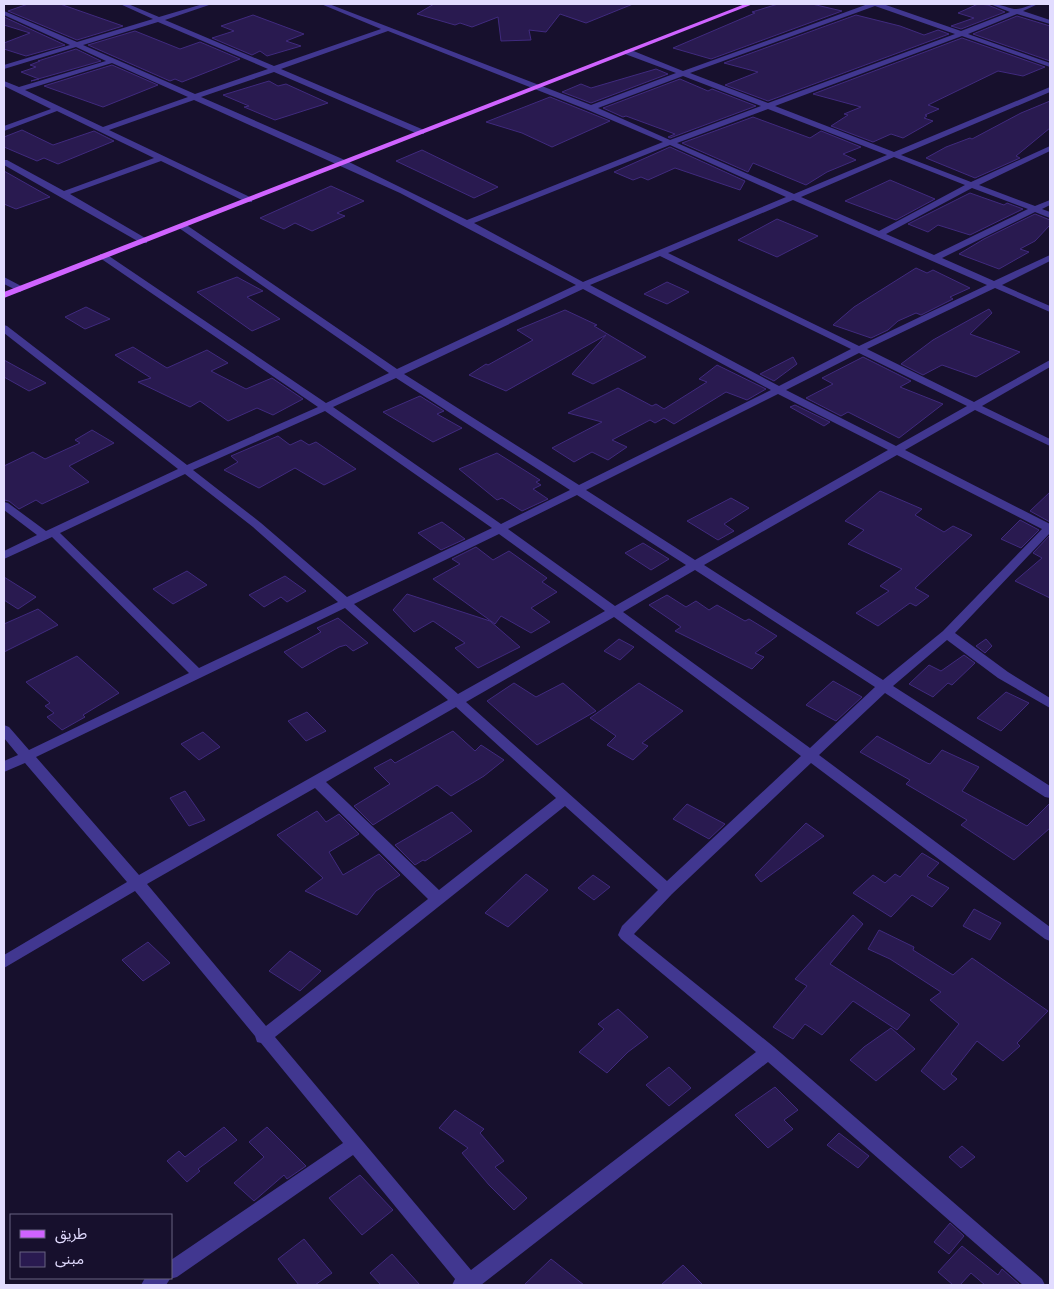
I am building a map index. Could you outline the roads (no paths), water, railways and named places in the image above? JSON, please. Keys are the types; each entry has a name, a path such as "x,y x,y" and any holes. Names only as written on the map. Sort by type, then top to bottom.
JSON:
{"main road":[{"path":"4,295 750,4"}],"street":[{"path":"123,4 421,132"},
{"path":"4,67 208,4"},
{"path":"324,4 591,108 1050,309"},
{"path":"591,108 768,41 875,4 1050,65"},
{"path":"993,4 1050,22"},
{"path":"467,223 671,142 961,34 1035,4"},
{"path":"5,14 344,163 467,223 779,390 1050,528 947,634 884,686 666,890 627,930 626,935 768,1052 1036,1285"},
{"path":"102,130 387,29"},
{"path":"628,52 1050,215"},
{"path":"19,90 112,61"},
{"path":"4,83 249,200"},
{"path":"4,555 187,469 326,407 396,372 583,285 892,154 1050,90"},
{"path":"4,129 57,109"},
{"path":"880,234 971,185 1050,148"},
{"path":"63,194 161,158"},
{"path":"4,162 144,241"},
{"path":"935,258 1050,202"},
{"path":"182,226 396,372 1050,793"},
{"path":"662,253 976,405 1050,443"},
{"path":"104,256 326,407 500,529 810,755 1050,935"},
{"path":"4,768 197,673 500,529 860,349 1050,258"},
{"path":"4,280 20,289"},
{"path":"4,328 257,525 458,701 666,890"},
{"path":"4,962 137,883 1050,363"},
{"path":"4,505 48,533 197,673"},
{"path":"947,634 1003,675 1050,704"},
{"path":"4,730 137,883 468,1284 768,1052"},
{"path":"316,781 438,899"},
{"path":"263,1037 565,799"},
{"path":"172,1270 354,1144"}]}
